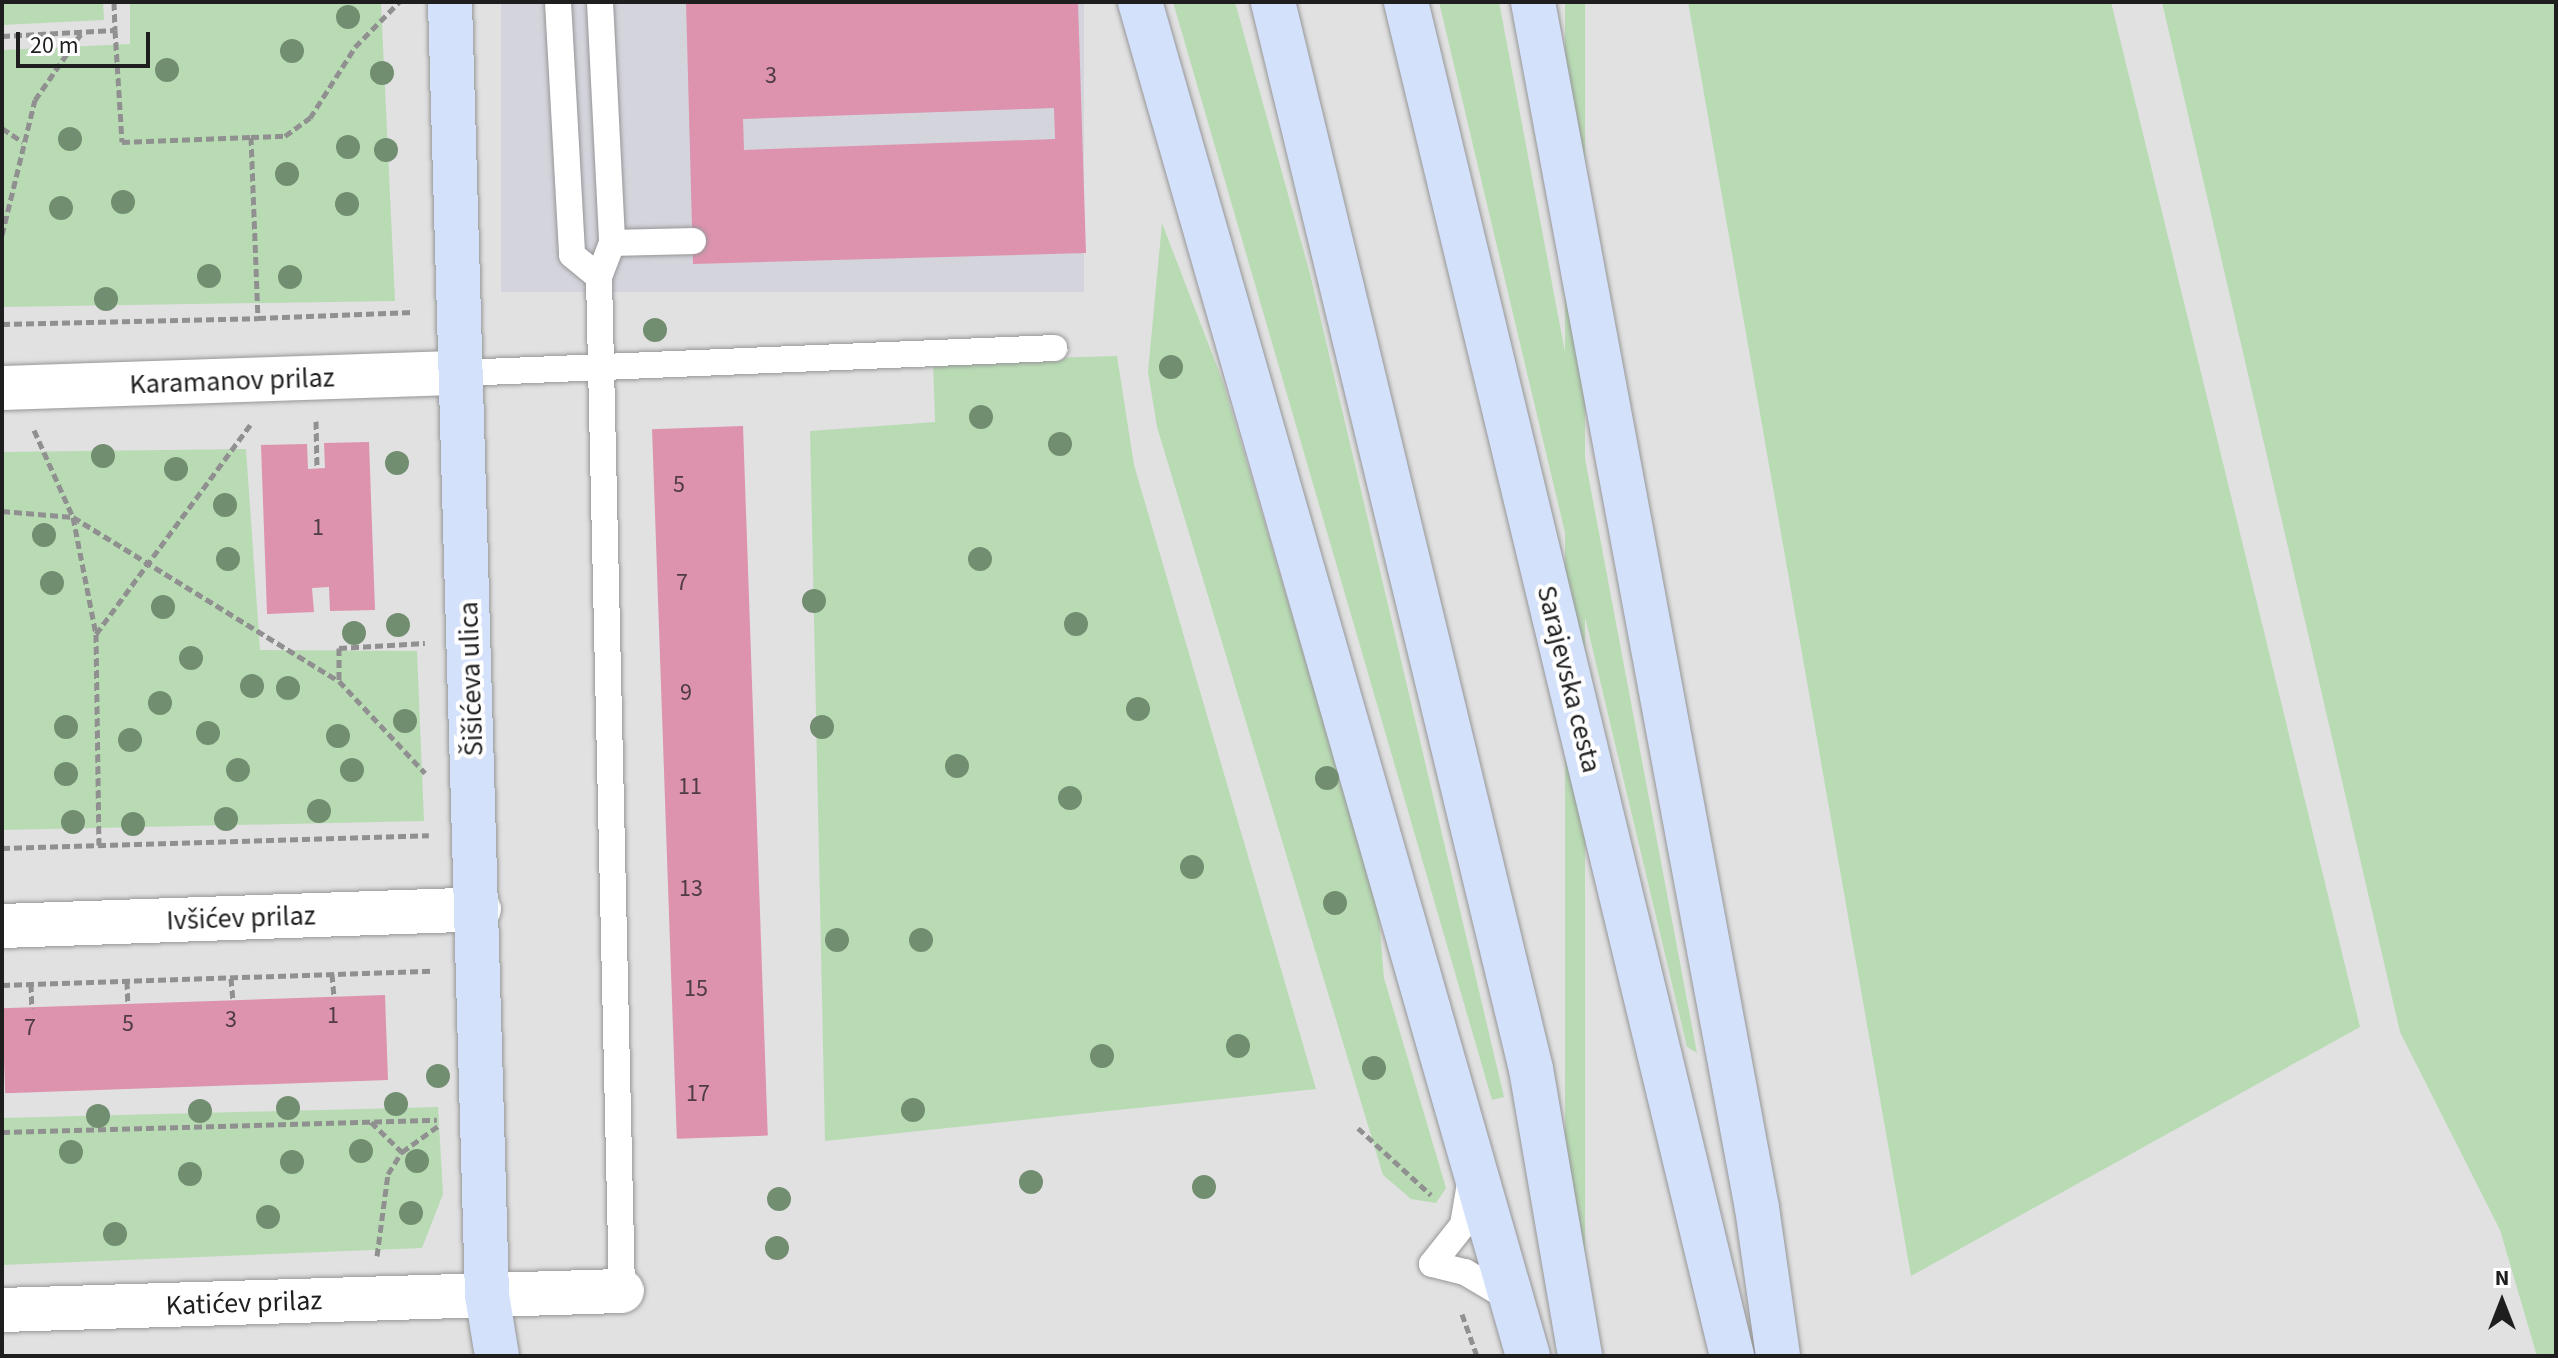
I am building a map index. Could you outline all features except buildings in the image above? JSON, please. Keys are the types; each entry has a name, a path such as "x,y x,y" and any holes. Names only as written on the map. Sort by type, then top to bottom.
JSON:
{"main road":[{"name":"Šišićeva ulica","path":"450,2 479,909 487,1295 497,1356"},
{"path":"1140,2 1528,1356"},
{"path":"1273,2 1531,1069 1580,1356"},
{"name":"Sarajevska cesta","path":"1406,2 1732,1356"},
{"path":"1533,2 1757,1208 1778,1356"}],"street":[{"name":"Karamanov prilaz","path":"15,403 461,373"},
{"name":"Ivšićev prilaz","path":"2,926 479,909"},
{"name":"Katićev prilaz","path":"2,1310 622,1291"}],"lane":[{"path":"558,2 572,255 599,277"},
{"path":"600,2 612,243 599,277 622,1291"},
{"path":"612,243 693,241"},
{"path":"461,373 1054,348"},
{"path":"1470,1152 1463,1225 1432,1264 1465,1272 1512,1300"}],"path":[{"path":"114,2 122,142 285,136 310,118 355,47 399,2"},
{"path":"2,36 115,30"},
{"path":"2,235 35,100 82,32"},
{"path":"2,128 23,142"},
{"path":"251,137 258,318"},
{"path":"2,324 415,312 415,324"},
{"path":"15,403 73,517 96,634 99,845"},
{"path":"316,410 317,468"},
{"path":"96,634 146,562 260,412"},
{"path":"2,511 73,517 339,681 437,785"},
{"path":"339,681 339,648 432,643"},
{"path":"2,848 438,834"},
{"path":"2,985 441,970 442,985"},
{"path":"332,974 334,997"},
{"path":"231,978 233,1000"},
{"path":"127,981 128,1004"},
{"path":"31,984 32,1008"},
{"path":"2,1132 449,1119"},
{"path":"449,1119 449,1133"},
{"path":"377,1269 388,1174 402,1152 449,1119"},
{"path":"370,1122 402,1152"},
{"path":"1358,1128 1440,1203"},
{"path":"1457,1299 1477,1356"}],"shaded area":[{"path":"501,2 1084,2 1084,292 501,292"}],"green space":[{"path":"2,2 103,2 104,20 2,25"},
{"path":"130,2 381,3 395,301 2,307 2,50 130,44"},
{"path":"1173,2 1235,2 1310,274 1504,1097 1492,1100"},
{"path":"1439,2 1499,2 1697,1053 1687,1047"},
{"path":"1565,2 1585,2 1585,1356 1565,1356"},
{"path":"1688,2 2111,2 2360,1027 1911,1276"},
{"path":"2162,2 2556,2 2556,1356 2537,1356 2500,1230 2400,1032"},
{"path":"1162,223 1223,382 1378,906 1384,978 1446,1188 1436,1203 1411,1199 1383,1175 1157,427 1148,372"},
{"path":"1117,356 1134,465 1316,1089 825,1141 810,431 935,422 933,361"},
{"path":"246,449 260,650 417,651 424,821 2,830 2,452"},
{"path":"438,1107 443,1194 422,1248 2,1265 2,1118"}]}
